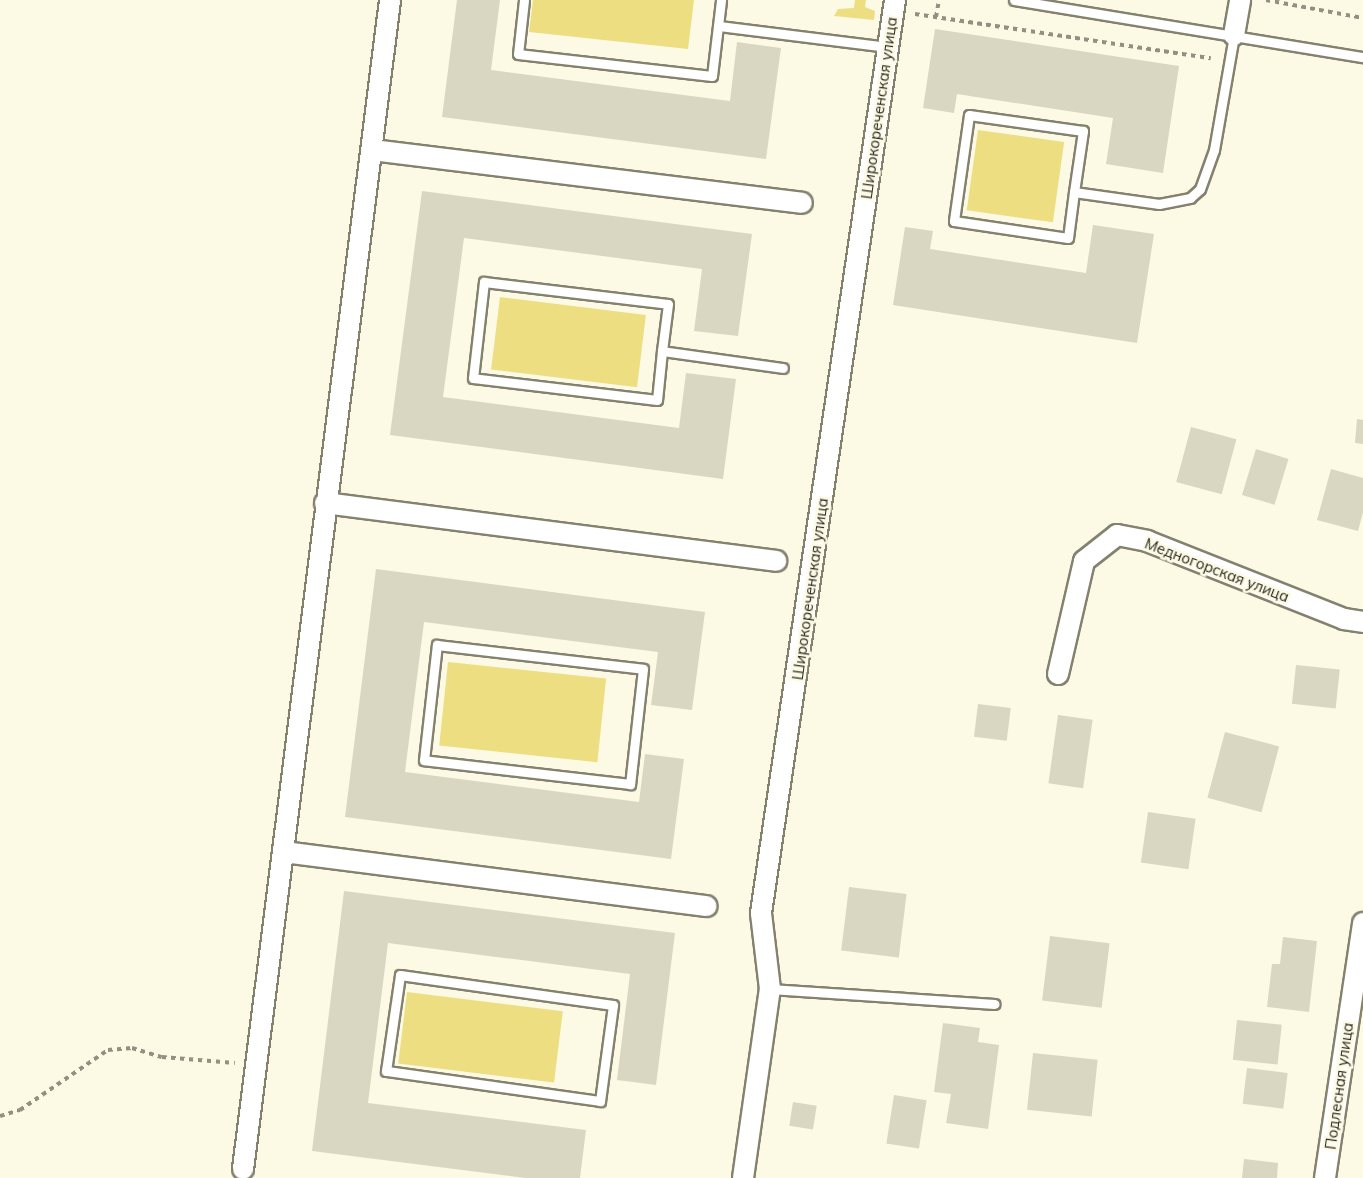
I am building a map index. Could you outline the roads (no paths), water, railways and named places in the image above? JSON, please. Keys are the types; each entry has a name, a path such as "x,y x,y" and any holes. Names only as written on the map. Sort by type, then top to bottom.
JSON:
{"street":[{"path":"243,1169 390,0"},
{"name":"Широкореченская улица","path":"743,1178 770,989 760,913 895,0"},
{"path":"1225,33 1240,0"},
{"path":"372,150 802,203"},
{"path":"326,503 776,561"},
{"name":"Медногорская улица","path":"1058,674 1084,561 1117,535 1147,541 1344,619 1363,622"},
{"path":"284,852 707,906"},
{"name":"Подлесная улица","path":"1325,1178 1363,923"}],"lane":[{"path":"524,0 518,54 712,76 721,0"},
{"path":"1014,0 1363,57"},
{"path":"719,26 888,47"},
{"path":"1074,192 1159,204 1190,198 1200,189 1226,96 1225,33"},
{"path":"969,115 1083,131 1074,192 1068,238 954,221 969,115"},
{"path":"484,282 668,304 662,351 657,400 473,378 484,282"},
{"path":"662,351 783,368"},
{"path":"437,645 643,669 630,784 424,760 437,645"},
{"path":"400,975 613,1005 600,1101 386,1071 400,975"},
{"path":"770,989 995,1004"}]}
